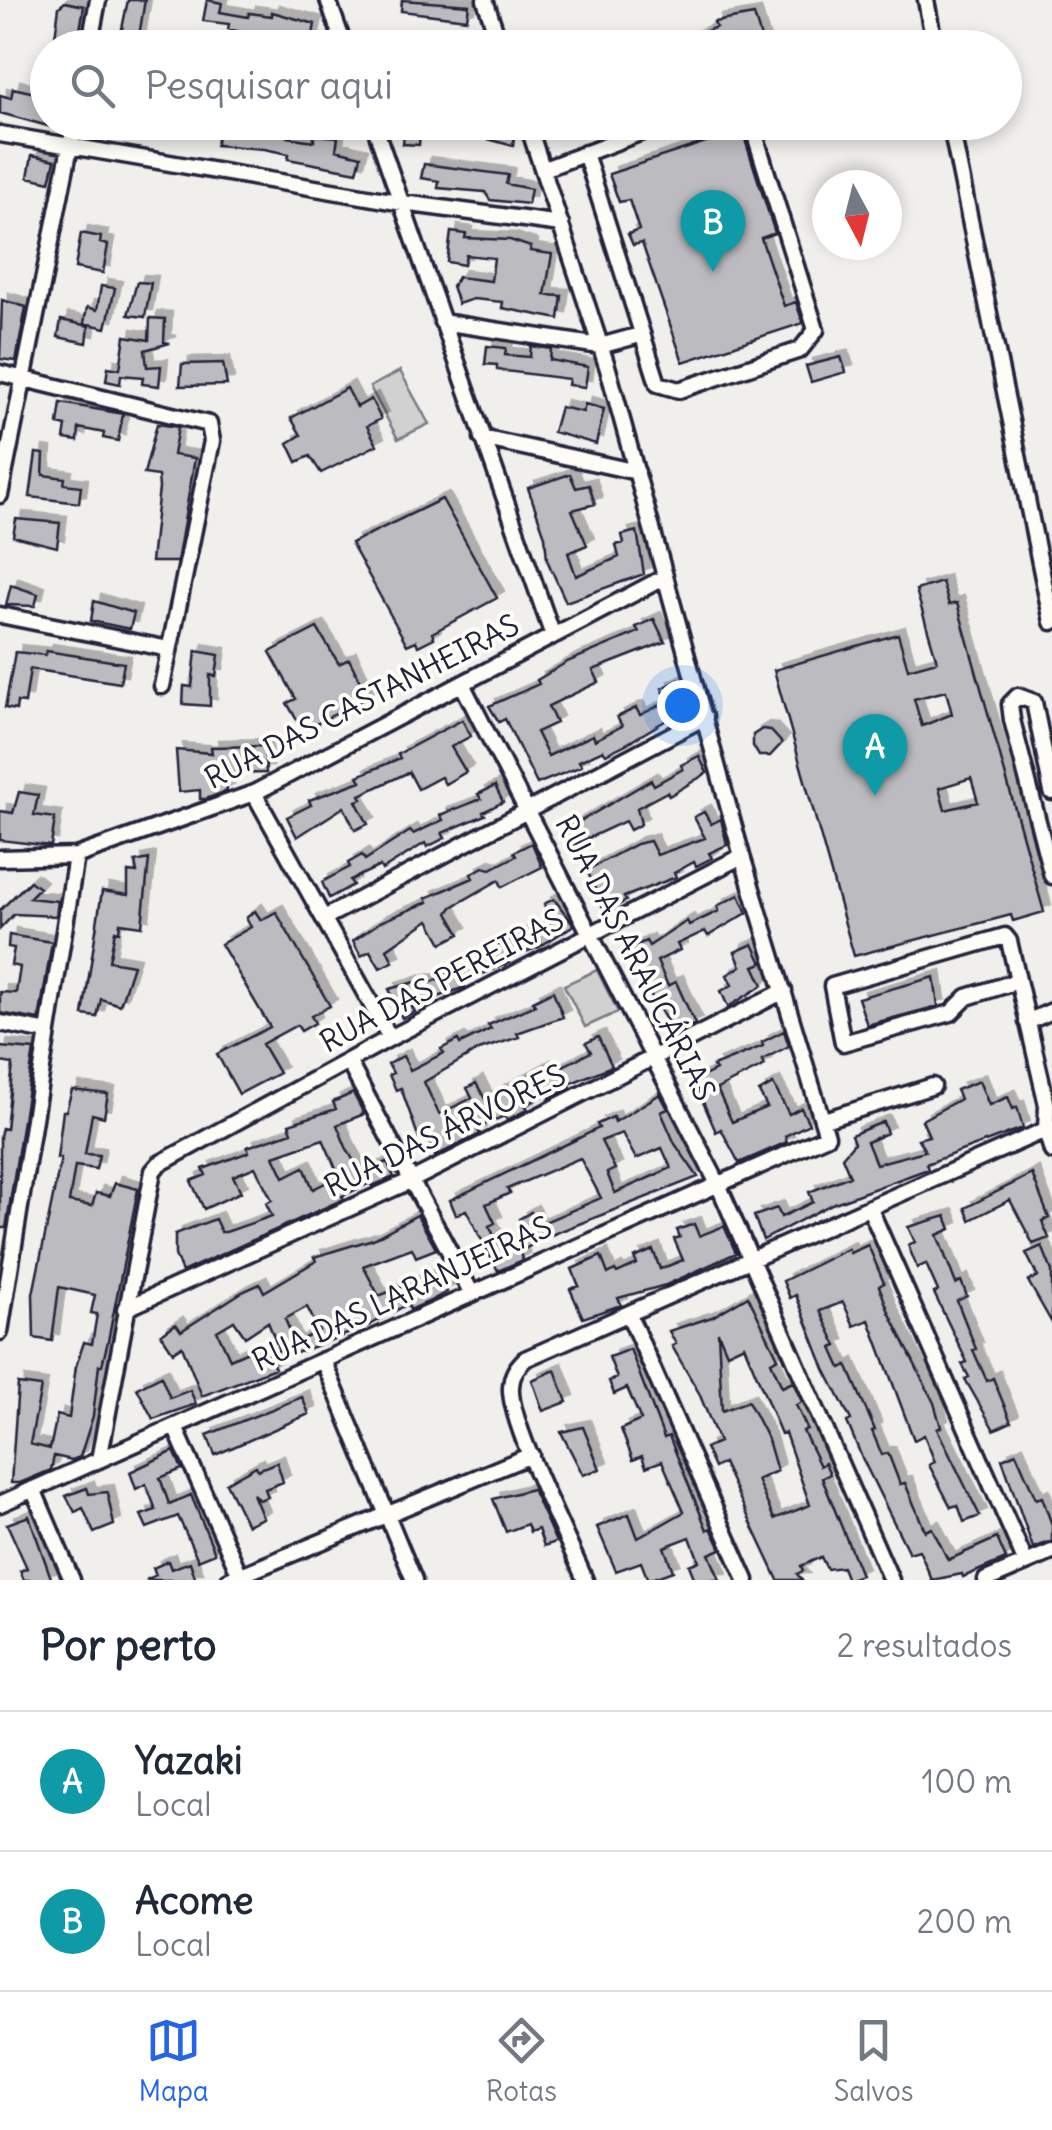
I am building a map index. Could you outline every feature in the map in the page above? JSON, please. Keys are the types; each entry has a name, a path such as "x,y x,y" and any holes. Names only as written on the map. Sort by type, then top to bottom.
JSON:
{"street":[{"path":"92,30 98,0"},
{"path":"328,0 339,30"},
{"path":"485,0 495,30"},
{"path":"926,0 932,30"},
{"path":"0,134 30,139"},
{"path":"33,140 403,203 561,224"},
{"path":"0,495 72,140"},
{"path":"380,140 553,636"},
{"path":"533,140 600,346 742,856 824,1120 933,1086"},
{"path":"544,168 620,140"},
{"path":"585,153 658,384 679,390 800,350 812,340 816,330 757,140"},
{"path":"954,140 1052,622"},
{"path":"442,322 600,346 640,335"},
{"path":"0,373 209,424 212,440 162,686"},
{"path":"482,438 637,472"},
{"name":"RUA DAS CASTANHEIRAS","path":"0,858 76,856 254,793 665,577"},
{"path":"0,615 169,648"},
{"name":"RUA DAS ARAUCÁRIAS","path":"462,684 718,1184 891,1580"},
{"path":"1052,792 1034,702 1018,696 1010,704 1012,720 1052,876"},
{"path":"324,918 705,717"},
{"path":"254,793 390,1038"},
{"path":"0,1332 76,856"},
{"name":"RUA DAS PEREIRAS","path":"125,1310 153,1172 169,1157 742,856"},
{"path":"1018,981 967,998 951,1013 843,1043 832,986 1005,936 1018,981 1049,1109 1052,1150"},
{"name":"RUA DAS ÁRVORES","path":"125,1310 410,1181 784,992"},
{"path":"1027,1022 1052,1011"},
{"path":"0,1023 48,1032"},
{"path":"349,1064 471,1292"},
{"name":"RUA DAS LARANJEIRAS","path":"0,1504 827,1136 824,1120"},
{"path":"585,1580 531,1456 511,1386 514,1370 524,1360 1049,1128"},
{"path":"870,1210 1026,1563"},
{"path":"98,1460 125,1310"},
{"path":"629,1316 746,1580"},
{"path":"323,1360 414,1580"},
{"path":"175,1427 237,1578 387,1512 531,1456"},
{"path":"33,1490 72,1580"},
{"path":"986,1580 1052,1552"}],"shaded area":[{"path":"400,371 429,424 398,439 370,387"},
{"path":"597,970 618,1012 585,1027 564,985"}],"building":[{"path":"128,0 145,0 140,30 122,30"},
{"path":"207,0 222,3 220,12 248,17 249,13 272,16 272,12 315,24 314,30 232,30 228,29 229,24 203,21"},
{"path":"402,0 469,5 467,19 401,11"},
{"path":"65,2 84,6 80,30 56,30 59,7"},
{"path":"754,15 759,30 709,30 716,27 714,22"},
{"path":"13,88 30,92 30,121 0,113 0,95 11,98"},
{"path":"217,140 338,140 336,150 361,156 357,172 288,159 289,154 264,149 216,145"},
{"path":"403,140 419,140 419,145 403,144"},
{"path":"491,140 514,140 513,146"},
{"path":"712,140 745,140 775,233 761,238 784,306 796,302 803,323 683,362 642,243 633,245 628,234 639,230 629,200 619,202 609,174"},
{"path":"32,155 55,160 50,182 28,177"},
{"path":"424,164 508,175 506,184 531,189 528,204 490,200 485,192 438,188 439,181 421,178"},
{"path":"451,232 466,234 465,238 510,240 531,247 530,251 552,254 545,295 562,296 559,319 502,308 503,302 473,299 458,304 452,286 458,277 491,281 494,258 466,255 464,265 447,262"},
{"path":"81,233 101,237 100,243 108,245 103,273 75,268"},
{"path":"137,282 151,283 145,317 128,315"},
{"path":"101,286 115,288 106,328 84,323 87,307 97,310"},
{"path":"2,300 26,307 16,361 0,359"},
{"path":"150,318 165,319 164,342 170,343 145,350 147,367 161,366 159,386 142,384 143,377 121,375 120,384 106,381 108,367 120,369 125,336 149,340"},
{"path":"61,320 89,326 87,343 58,337"},
{"path":"487,346 506,348 505,355 530,357 531,346 551,349 550,360 588,367 585,387 568,385 569,379 497,370 497,365 485,364"},
{"path":"841,357 846,372 811,382 806,366"},
{"path":"223,363 227,385 180,386 182,364"},
{"path":"347,388 357,407 371,399 381,419 367,426 377,445 321,473 310,456 297,462 288,443 301,435 291,418"},
{"path":"61,403 123,414 118,441 103,438 104,433 79,428 78,441 64,439 66,426 58,424"},
{"path":"585,404 604,409 596,444 553,432 560,407 583,412"},
{"path":"157,424 178,427 173,455 195,458 177,562 151,562 159,488 158,476 144,474"},
{"path":"36,453 44,454 43,475 65,478 64,484 81,486 79,503 30,497"},
{"path":"570,474 576,488 589,485 595,504 572,510 587,545 568,553 576,576 619,557 616,545 624,543 622,535 637,531 644,574 566,602 547,560 545,536 528,488"},
{"path":"442,499 497,598 432,633 434,638 418,646 416,641 407,645 351,543"},
{"path":"16,519 60,523 57,547 13,536"},
{"path":"942,582 949,605 957,603 1044,912 1013,921 1011,915 854,956 774,670 898,634 908,669 937,661 916,590","holes":["946,691 952,714 922,726 914,699","971,778 978,802 945,810 939,788"]},
{"path":"11,585 38,594 35,606 6,605"},
{"path":"94,601 134,613 130,629 91,621"},
{"path":"654,619 665,642 593,670 599,682 548,706 556,723 536,732 548,756 593,735 595,740 622,726 617,717 636,708 640,715 668,701 662,688 679,680 690,706 628,743 606,754 603,750 579,761 582,766 537,784 505,719 499,722 489,706 539,684 537,680 567,662 639,632 636,627"},
{"path":"317,628 339,664 349,659 368,697 312,726 306,717 298,722 287,703 296,699 270,652"},
{"path":"46,651 124,663 120,683 30,669 25,703 17,702 16,710 5,708 15,652 45,655"},
{"path":"196,651 219,655 216,676 210,675 210,706 183,704 184,686 192,687"},
{"path":"462,720 471,736 451,747 466,772 445,784 441,777 418,789 409,772 360,795 362,799 356,801 368,824 355,830 344,807 297,837 287,817 311,805 309,800 361,781 358,776 400,758 398,754"},
{"path":"762,729 770,730 782,743 770,756 759,756 753,746 753,735"},
{"path":"265,746 266,773 225,774 227,791 206,799 200,799 200,790 179,792 176,750 212,753 211,747"},
{"path":"699,756 707,773 669,796 667,792 637,808 641,824 630,830 625,821 569,847 562,832 651,780 654,785 683,769 681,765"},
{"path":"495,786 503,802 483,812 485,815 442,833 445,838 427,847 425,843 382,870 380,866 350,880 353,885 329,898 322,882 350,867 348,863 362,855 365,860 410,831 413,834 443,820 440,815 481,799 478,794"},
{"path":"19,792 38,795 34,815 55,818 51,846 0,840 0,811 13,813"},
{"path":"704,812 711,824 721,819 727,845 709,853 712,858 696,866 694,862 674,873 676,877 624,897 626,901 605,912 587,870 636,844 650,841 657,855 705,838 694,817"},
{"path":"532,843 542,867 502,887 499,880 452,907 448,913 460,934 442,943 429,920 387,949 393,962 380,968 370,951 361,956 353,941 380,922 428,902 426,898 473,878 471,874 483,867 491,869"},
{"path":"149,859 142,926 120,923 109,961 133,965 120,1005 101,999 97,1017 83,1015 102,891 128,895 128,872 137,873 135,862"},
{"path":"30,881 39,888 29,898 58,901 56,916 14,914 0,929 0,910"},
{"path":"739,895 747,913 708,936 705,931 677,944 680,950 657,961 668,986 676,982 695,1024 675,1034 624,952 646,941 649,946 687,921 689,925 719,911 717,906"},
{"path":"554,899 574,925 539,947 506,959 509,963 463,982 465,987 412,1007 415,1012 402,1018 389,989 419,981 432,982 464,967 461,962 472,956 550,922 544,904"},
{"path":"255,911 261,920 276,912 330,1006 311,1016 315,1023 301,1031 297,1025 262,1044 279,1073 239,1094 217,1054 270,1027 221,944 251,927 246,918"},
{"path":"9,935 52,942 39,1020 0,1013 0,992 16,993 20,967 11,965 14,948 8,947"},
{"path":"753,944 762,963 754,966 763,985 728,1007 721,991 732,985 727,975 741,966 735,952"},
{"path":"934,977 938,1006 867,1025 858,998"},
{"path":"553,991 563,1017 479,1050 424,1082 439,1114 472,1098 467,1088 476,1083 485,1099 544,1067 547,1074 591,1052 586,1043 598,1037 612,1066 569,1084 571,1087 550,1098 548,1094 525,1105 528,1109 507,1120 504,1116 477,1128 480,1134 435,1156 427,1136 419,1139 401,1088 396,1090 389,1075 393,1073 388,1064 403,1056 410,1070 444,1053 441,1049 458,1040 460,1044 491,1029 488,1025 535,1005 533,1001"},
{"path":"784,1031 789,1046 762,1060 765,1065 717,1089 732,1122 767,1107 759,1092 773,1084 789,1114 801,1108 809,1124 785,1136 787,1142 739,1163 721,1129 716,1132 694,1081 716,1070 713,1066 763,1046 762,1042"},
{"path":"0,1047 34,1050 6,1228 0,1228 0,1136 2,1128 6,1129 13,1064 0,1062"},
{"path":"979,1081 989,1105 1008,1097 1013,1109 1017,1107 1023,1128 832,1204 763,1240 754,1216 777,1208 781,1217 813,1202 809,1192 850,1176 842,1157 854,1143 851,1135 883,1122 887,1133 867,1142 876,1164 925,1151 918,1139 929,1136 922,1120 960,1099 956,1090"},
{"path":"72,1090 108,1094 104,1117 92,1114 85,1154 99,1155 96,1169 75,1166 69,1202 92,1206 96,1193 110,1196 115,1183 138,1189 108,1341 99,1365 93,1416 80,1457 72,1460 54,1456 51,1470 11,1483 18,1384 41,1387 30,1444 50,1449 57,1415 69,1418 76,1366 84,1342 92,1344 97,1314 91,1313 95,1295 59,1287 52,1341 34,1338 33,1294 61,1158 57,1158 63,1111"},
{"path":"353,1093 364,1114 337,1125 361,1174 387,1162 394,1177 372,1186 370,1183 342,1196 344,1199 182,1272 175,1255 175,1234 215,1219 221,1232 226,1232 272,1216 266,1203 272,1200 255,1167 233,1176 241,1192 204,1209 191,1181 206,1175 203,1169 249,1152 247,1147 292,1132 289,1124 336,1109 333,1102","holes":["323,1139 339,1176 313,1189 304,1167 284,1177 274,1156"]},
{"path":"660,1094 668,1109 661,1112 675,1144 698,1177 551,1235 519,1252 523,1260 498,1271 466,1210 456,1215 450,1200 599,1128 597,1124 613,1117 615,1122","holes":["622,1133 636,1159 662,1148 671,1168 615,1193 607,1173 615,1169 601,1141","580,1158 601,1198 538,1225 531,1212 519,1219 524,1229 519,1236 500,1246 489,1226 495,1223 486,1204 510,1193 507,1189"]},
{"path":"1032,1174 1049,1218 1042,1221 1049,1238 1033,1244 1010,1200 970,1220 965,1208"},
{"path":"417,1215 436,1249 416,1257 412,1248 363,1266 379,1296 440,1271 447,1292 410,1310 408,1304 366,1327 275,1361 272,1354 279,1350 268,1322 245,1337 234,1321 217,1331 230,1359 250,1350 255,1360 268,1354 275,1368 202,1396 182,1346 173,1352 161,1334 176,1324 181,1331 260,1284 264,1292 316,1261 314,1257 373,1239","holes":["307,1307 319,1331 295,1343 285,1319"]},
{"path":"946,1216 951,1229 937,1235 956,1284 961,1281 967,1296 957,1301 976,1349 973,1350 987,1381 993,1378 1011,1422 994,1430 965,1379 969,1377 962,1364 967,1362 934,1293 938,1291 926,1264 917,1268 908,1245 915,1242 908,1227"},
{"path":"694,1224 699,1236 724,1226 736,1253 666,1285 618,1298 621,1305 583,1318 570,1289 579,1286 572,1269 601,1256 608,1274 615,1270 617,1273 637,1264 634,1258 653,1250 660,1269 683,1260 674,1239 680,1237 677,1230"},
{"path":"868,1245 884,1283 879,1286 889,1312 934,1403 941,1427 937,1429 980,1516 964,1522 958,1505 951,1507 929,1465 935,1462 924,1435 914,1440 869,1320 854,1326 843,1302 820,1311 837,1346 832,1348 841,1368 847,1365 882,1455 888,1453 900,1484 905,1483 925,1531 932,1528 948,1560 997,1538 1006,1559 963,1577 962,1574 932,1580 919,1550 909,1553 863,1460 847,1422 851,1420 825,1369 796,1295 790,1298 783,1281 848,1249 850,1253"},
{"path":"1042,1246 1052,1271 1052,1323 1028,1281 1038,1277 1026,1253"},
{"path":"748,1296 778,1358 771,1362 782,1387 793,1382 802,1402 796,1405 807,1429 803,1431 820,1466 825,1463 830,1474 822,1478 861,1575 847,1580 842,1567 827,1569 821,1557 801,1566 803,1571 797,1574 802,1580 778,1580 723,1463 714,1468 705,1448 719,1442 699,1393 672,1346 676,1344 669,1331 712,1317","holes":["718,1332 727,1353 744,1345 781,1434 785,1433 810,1505 774,1519 757,1480 777,1471 768,1440 748,1401 722,1411"]},
{"path":"630,1349 664,1438 669,1436 707,1530 711,1528 721,1549 709,1554 720,1580 695,1580 689,1565 699,1561 690,1537 664,1547 673,1571 648,1580 641,1562 616,1571 597,1527 629,1514 638,1538 684,1512 662,1461 646,1467 642,1456 633,1460 621,1429 641,1420 627,1388 614,1394 609,1381 617,1378 609,1357"},
{"path":"555,1370 567,1402 543,1411 532,1380"},
{"path":"161,1376 170,1398 190,1390 196,1404 153,1419 137,1388"},
{"path":"302,1397 309,1414 215,1455 207,1435"},
{"path":"583,1427 600,1469 583,1475 561,1432"},
{"path":"174,1451 182,1469 160,1478 169,1504 191,1495 215,1553 198,1560 178,1516 147,1528 141,1515 156,1510 146,1484 136,1489 130,1472"},
{"path":"1016,1453 1036,1499 1042,1497 1052,1525 1052,1541 1033,1548 1002,1459"},
{"path":"277,1462 283,1482 265,1489 268,1497 259,1500 253,1494 263,1518 247,1525 226,1483 256,1466 258,1470"},
{"path":"87,1488 89,1494 107,1492 114,1525 94,1533 83,1508 75,1512 66,1496"},
{"path":"532,1489 556,1542 544,1546 538,1529 530,1532 527,1524 506,1532 493,1499"},
{"path":"29,1516 51,1578 45,1580 24,1580 20,1571 27,1568 7,1524"},
{"path":"168,1561 171,1569 190,1562 196,1580 146,1580 156,1575 153,1568"}],"place":[{"name":"Acome","path":"713,272"},
{"name":"Yazaki","path":"875,796"}]}
